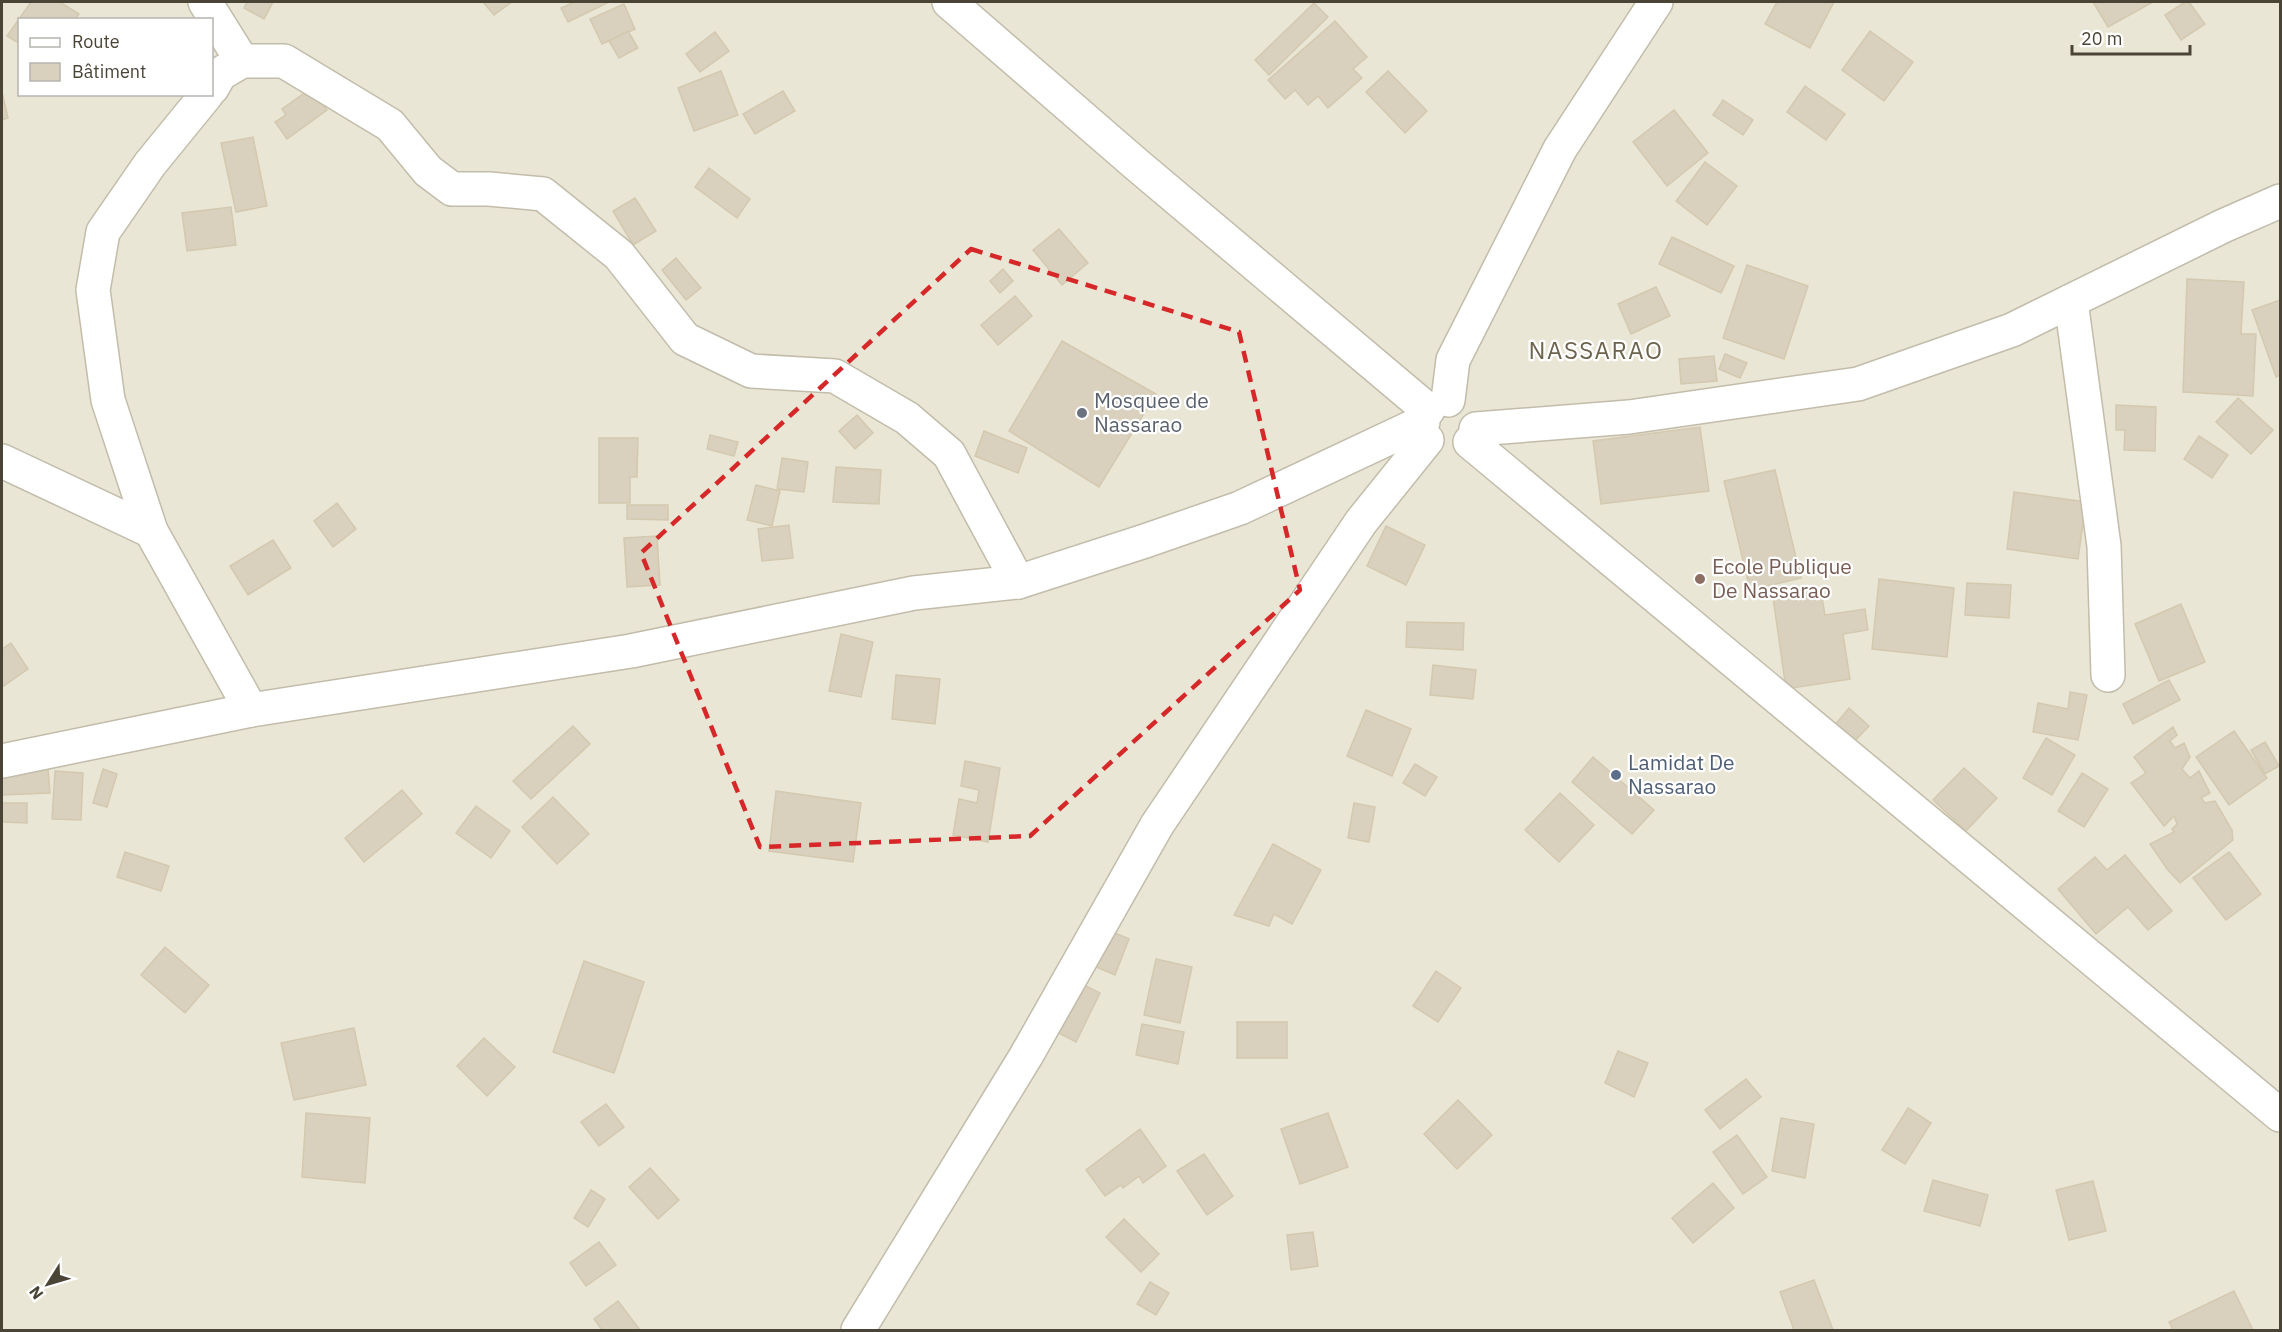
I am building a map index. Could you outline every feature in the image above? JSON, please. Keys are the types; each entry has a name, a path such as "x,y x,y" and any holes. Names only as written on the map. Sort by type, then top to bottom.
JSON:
{"street":[{"path":"205,2 242,61"},
{"path":"949,2 1431,418 1436,449 1448,452 1460,450 1473,436 1629,417 1858,384 2012,330 2223,226 2280,201"},
{"path":"858,1330 1026,1056 1157,825 1431,418 1453,360 1560,148 1656,2"},
{"path":"213,86 220,74 242,61 284,61 390,125 428,171 452,189 489,189 543,194 619,255 685,339 750,371 835,376 907,418 949,454 1018,582"},
{"path":"205,96 150,164 103,232 93,290 108,400 151,531 251,710"},
{"path":"2071,301 2104,546 2108,675"},
{"path":"2,761 251,710 631,651 914,593 1018,582 1145,542 1240,508 1463,404 1473,415 1473,436 2280,1115"},
{"path":"2,461 151,531"}],"highlighted area":[{"path":"971,249 1239,332 1300,590 1030,836 760,847 641,553"}],"shaded area":[{"path":"2,2 2280,2 2280,1330 2,1330"}],"building":[{"path":"31,2 60,2 79,14 76,18 20,18"},
{"path":"247,2 273,2 264,19 244,8"},
{"path":"483,2 512,2 494,15"},
{"path":"574,2 609,2 568,22 561,8"},
{"path":"1777,2 1834,2 1810,48 1765,24"},
{"path":"2093,2 2153,2 2108,27"},
{"path":"2185,2 2189,2 2205,24 2181,40 2165,15"},
{"path":"1314,3 1328,17 1269,75 1255,60"},
{"path":"624,4 635,29 602,44 590,19"},
{"path":"18,20 18,43 7,36"},
{"path":"1335,21 1367,57 1353,69 1362,78 1328,108 1318,96 1308,105 1295,90 1285,99 1268,80"},
{"path":"628,31 638,48 619,58 609,41"},
{"path":"1870,31 1913,62 1884,101 1842,70"},
{"path":"715,32 729,51 700,72 686,54"},
{"path":"721,71 738,115 694,131 678,88"},
{"path":"1388,71 1427,111 1405,133 1366,92"},
{"path":"1805,86 1845,114 1826,140 1787,112"},
{"path":"310,89 327,110 287,139 275,122 286,115 282,109"},
{"path":"783,91 795,111 755,134 743,114"},
{"path":"2,92 8,118 2,120"},
{"path":"1723,100 1753,120 1743,135 1713,115"},
{"path":"1674,110 1708,153 1667,186 1633,142"},
{"path":"253,137 267,206 236,212 221,143"},
{"path":"1705,162 1737,186 1707,225 1676,201"},
{"path":"709,168 750,199 737,218 695,187"},
{"path":"635,198 656,231 633,245 613,211"},
{"path":"231,207 236,245 187,251 182,213"},
{"path":"1059,229 1088,263 1062,285 1033,250"},
{"path":"1672,237 1734,266 1721,293 1659,264"},
{"path":"676,258 701,288 686,300 662,270"},
{"path":"1747,265 1808,286 1784,359 1723,338"},
{"path":"1003,269 1013,281 1000,293 990,281"},
{"path":"2187,279 2244,282 2241,334 2256,334 2253,396 2183,392"},
{"path":"1656,287 1670,316 1631,334 1618,304"},
{"path":"1015,296 1032,316 998,345 981,325"},
{"path":"2280,300 2280,375 2276,377 2252,310"},
{"name":"Mosquee de Nassarao","path":"1062,341 1156,394 1099,487 1009,431"},
{"path":"1725,354 1747,363 1740,378 1719,369"},
{"path":"1714,356 1717,381 1681,384 1679,359"},
{"path":"2238,398 2273,430 2251,454 2216,422"},
{"path":"2116,405 2156,407 2155,451 2124,450 2125,430 2116,430"},
{"path":"857,415 873,433 855,449 839,431"},
{"path":"1700,427 1709,491 1601,504 1593,441"},
{"path":"984,431 1027,448 1018,473 975,456"},
{"path":"710,435 738,442 734,456 707,449"},
{"path":"2199,436 2228,455 2212,478 2184,459"},
{"path":"599,438 638,438 637,477 630,477 630,503 599,503"},
{"path":"782,458 808,462 804,492 777,489"},
{"path":"836,467 881,470 879,504 833,502"},
{"path":"1775,470 1801,578 1750,590 1724,481"},
{"path":"756,485 780,491 772,526 747,520"},
{"path":"2014,492 2086,502 2078,559 2007,549"},
{"path":"337,503 356,529 333,547 314,521"},
{"path":"627,505 668,505 668,520 627,519"},
{"path":"789,525 793,558 762,561 758,529"},
{"path":"1386,526 1425,545 1406,585 1367,566"},
{"path":"657,536 660,585 627,587 624,538"},
{"path":"273,540 291,568 248,595 230,566"},
{"path":"1879,579 1954,588 1947,657 1872,649"},
{"path":"1967,583 2011,585 2009,618 1965,615"},
{"path":"1821,591 1825,615 1865,609 1868,630 1843,634 1850,679 1786,689 1773,598"},
{"path":"2181,604 2205,662 2159,681 2135,624"},
{"path":"1407,622 1464,623 1463,650 1406,647"},
{"path":"841,634 873,642 861,697 829,691"},
{"path":"11,643 28,669 2,687 2,649"},
{"path":"1433,665 1476,670 1473,699 1430,695"},
{"path":"896,675 940,679 935,724 892,719"},
{"path":"2169,680 2180,700 2133,724 2123,704"},
{"path":"2070,692 2087,695 2078,740 2033,732 2038,703 2068,709"},
{"path":"1849,708 1869,726 1852,744 1834,726"},
{"path":"1366,710 1411,729 1392,776 1347,756"},
{"path":"573,726 590,744 531,799 513,781"},
{"path":"2173,727 2177,735 2170,741 2175,748 2184,743 2190,757 2182,769 2190,778 2199,771 2210,793 2201,798 2205,803 2215,801 2232,830 2233,840 2180,883 2150,844 2174,832 2172,829 2177,824 2174,816 2164,826 2131,783 2146,773 2134,757"},
{"path":"2234,731 2267,778 2229,805 2196,757"},
{"path":"2046,738 2075,755 2052,795 2023,778"},
{"path":"2265,742 2279,766 2265,774 2251,750"},
{"path":"1593,757 1654,810 1632,834 1572,782"},
{"path":"965,761 1000,768 988,842 953,835 959,799 977,803 979,790 961,786"},
{"path":"1415,764 1437,777 1425,796 1403,783"},
{"path":"48,768 50,793 2,795 2,770"},
{"path":"1964,768 1997,798 1966,831 1933,800"},
{"path":"103,769 117,774 107,807 93,803"},
{"path":"55,771 83,773 81,820 52,819"},
{"path":"2082,773 2108,789 2084,827 2058,811"},
{"path":"402,790 422,814 364,862 345,838"},
{"path":"776,791 861,803 853,862 769,851"},
{"path":"1560,793 1594,825 1559,862 1525,830"},
{"path":"553,797 589,834 557,864 522,827"},
{"path":"2,803 27,803 27,823 2,822"},
{"path":"1354,803 1375,807 1369,842 1348,838"},
{"path":"476,806 510,831 491,858 456,833"},
{"path":"1273,844 1321,870 1292,924 1274,914 1269,926 1234,915"},
{"path":"125,852 169,866 161,891 117,877"},
{"path":"2229,852 2261,894 2226,920 2193,878"},
{"path":"2125,855 2172,911 2148,930 2128,907 2096,934 2058,889 2095,857 2107,870"},
{"path":"1101,927 1129,939 1115,975 1087,963"},
{"path":"165,947 209,985 185,1013 141,975"},
{"path":"1156,959 1192,967 1180,1023 1144,1015"},
{"path":"584,961 644,982 614,1073 553,1052"},
{"path":"1436,971 1461,988 1438,1022 1413,1006"},
{"path":"1076,981 1100,993 1076,1042 1051,1029"},
{"path":"1237,1022 1287,1022 1287,1058 1237,1058"},
{"path":"1142,1024 1184,1032 1178,1064 1136,1055"},
{"path":"354,1028 366,1085 294,1100 281,1043"},
{"path":"484,1038 515,1067 487,1096 457,1066"},
{"path":"1618,1051 1648,1063 1634,1097 1605,1083"},
{"path":"1746,1079 1761,1097 1720,1129 1705,1110"},
{"path":"1458,1100 1492,1135 1457,1169 1424,1134"},
{"path":"606,1104 624,1127 599,1146 581,1122"},
{"path":"1908,1108 1931,1123 1905,1164 1882,1150"},
{"path":"306,1113 370,1118 365,1183 302,1177"},
{"path":"1328,1113 1348,1167 1300,1184 1281,1129"},
{"path":"1781,1118 1814,1124 1805,1178 1772,1171"},
{"path":"1140,1129 1166,1166 1143,1183 1139,1176 1123,1188 1121,1185 1105,1196 1086,1170"},
{"path":"1737,1135 1767,1177 1743,1194 1713,1152"},
{"path":"1204,1154 1233,1196 1207,1215 1177,1171"},
{"path":"650,1168 679,1200 658,1219 629,1187"},
{"path":"1933,1180 1988,1195 1980,1226 1924,1211"},
{"path":"2093,1181 2106,1231 2069,1240 2056,1190"},
{"path":"1713,1183 1734,1208 1693,1243 1672,1218"},
{"path":"591,1190 605,1199 588,1227 574,1218"},
{"path":"1124,1219 1159,1254 1141,1272 1106,1237"},
{"path":"1313,1232 1318,1266 1291,1270 1287,1235"},
{"path":"599,1242 616,1265 586,1286 570,1263"},
{"path":"1814,1280 1833,1330 1794,1330 1780,1292"},
{"path":"1150,1282 1169,1293 1156,1315 1137,1304"},
{"path":"2234,1291 2253,1330 2173,1330 2169,1322"},
{"path":"618,1301 640,1330 602,1330 594,1319"}],"place":[{"name":"Mosquee de Nassarao","path":"1082,413"},
{"name":"Ecole Publique De Nassarao","path":"1700,579"},
{"name":"Lamidat De Nassarao","path":"1616,775"}],"district":[{"name":"NASSARAO","path":"1596,351"}]}
